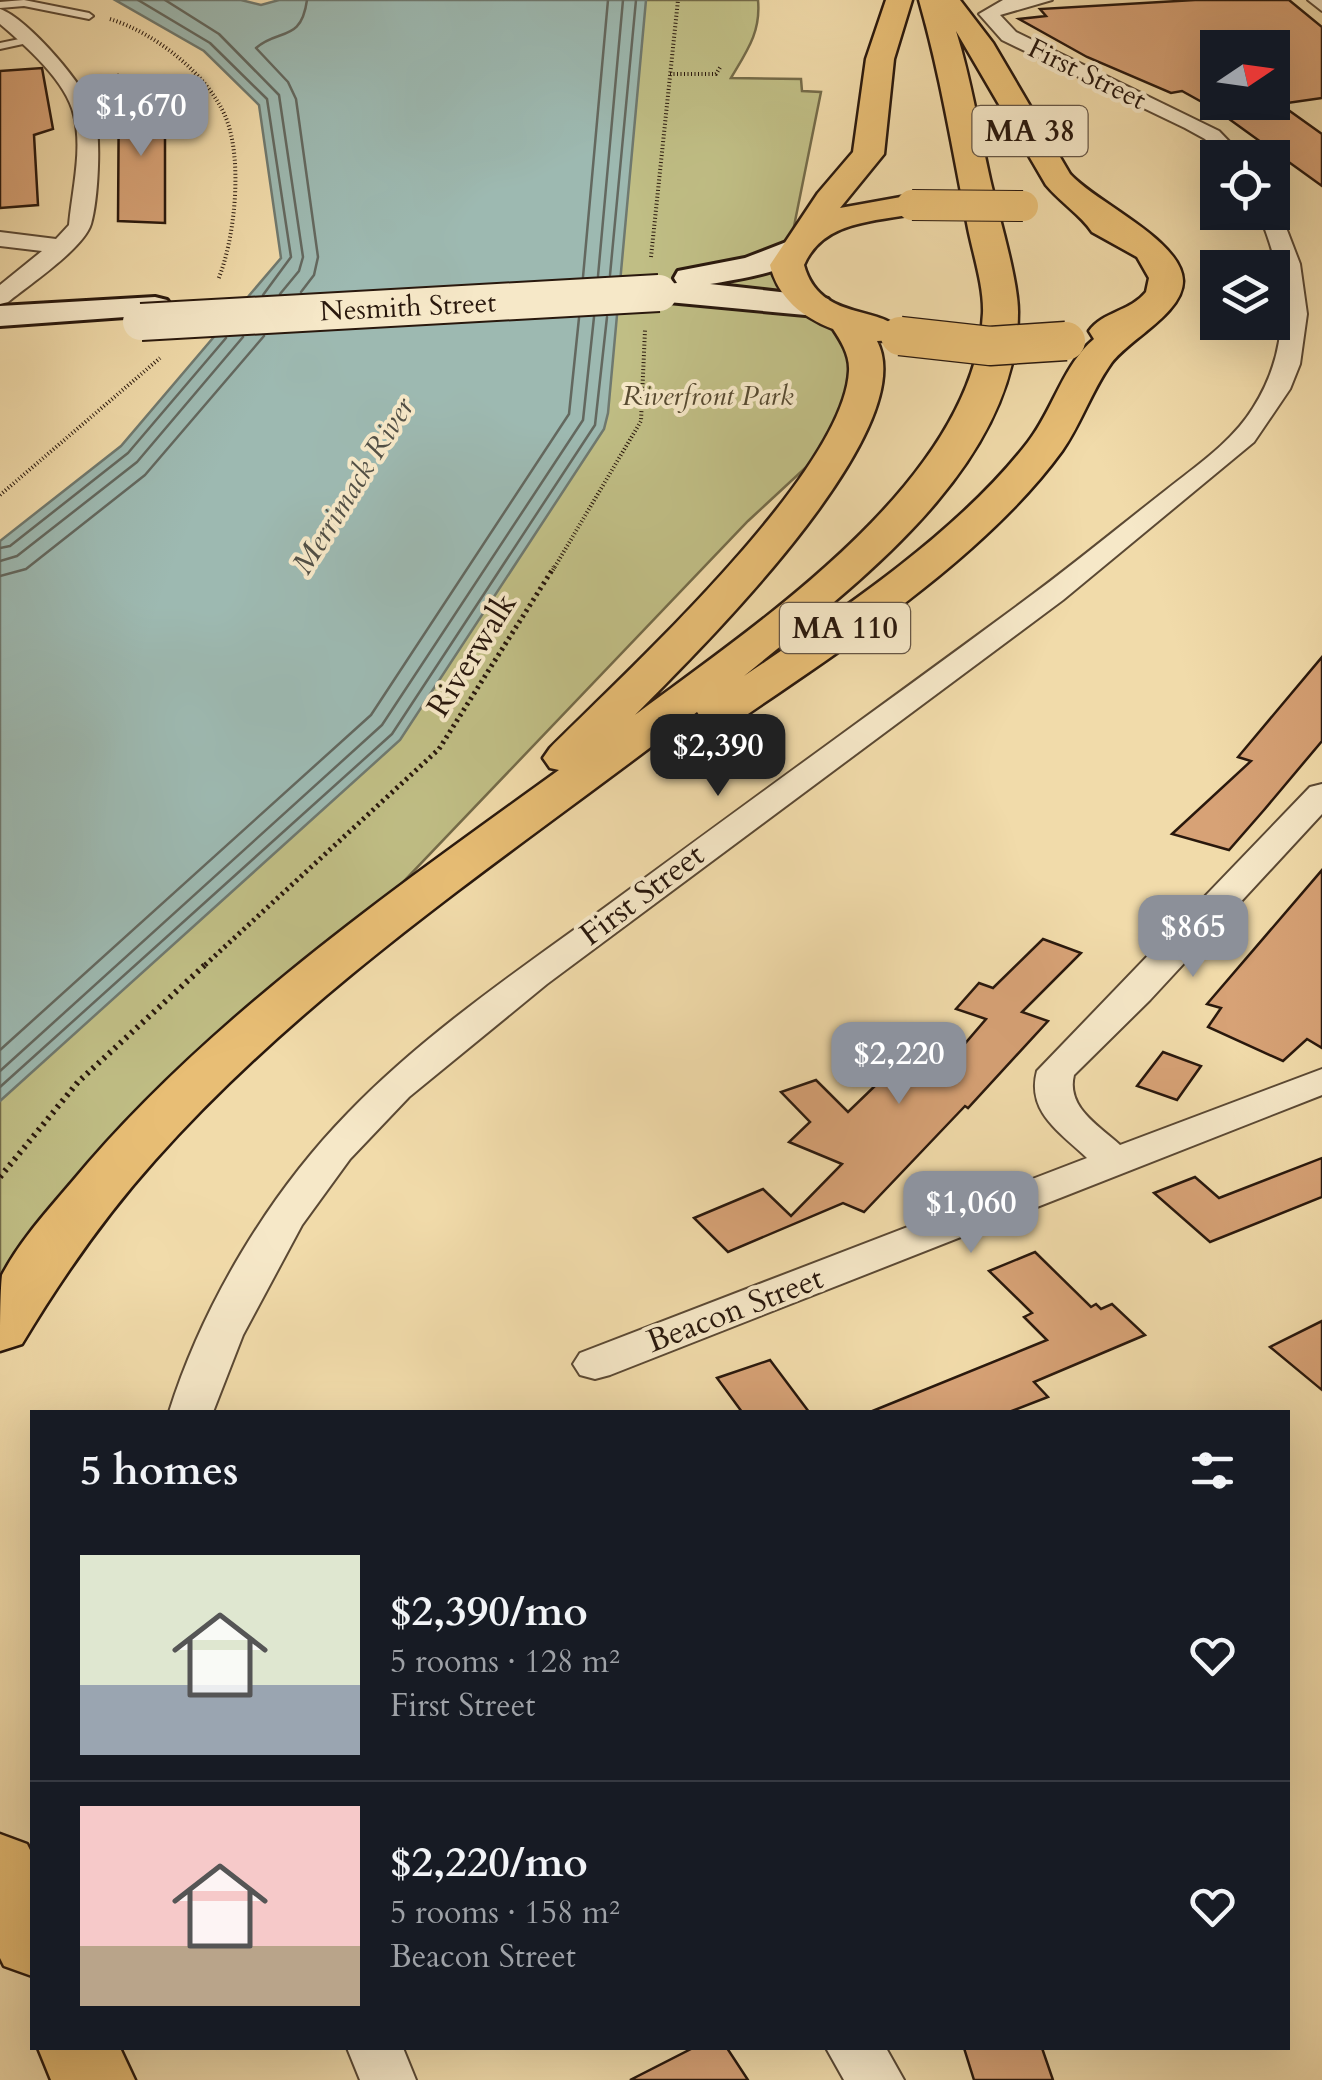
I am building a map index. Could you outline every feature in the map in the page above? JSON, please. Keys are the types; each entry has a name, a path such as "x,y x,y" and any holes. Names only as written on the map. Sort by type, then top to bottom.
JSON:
{"main road":[{"path":"903,0 880,59 868,154 828,200 787,265 791,282 831,314 900,336 990,346 1066,340 1108,331 1141,317"},
{"path":"475,854 630,714 848,535 908,469 938,423 964,360 970,289 920,35 903,0"},
{"path":"475,854 662,720 807,603 899,517 964,435 988,382 1001,329 1001,310 947,48 932,0"},
{"name":"MA 38","path":"946,0 980,43 1057,178 1070,193 1136,240"},
{"name":"MA 110","path":"0,1330 59,1234 96,1188 173,1107 322,975 475,854 750,693 909,578 980,517 1025,472 1062,422 1096,356 1162,299 1168,279 1160,259 1136,240 1086,220 1022,206 912,205 842,219 801,242"},
{"name":"Nesmith Street","path":"0,330 148,314 657,281 735,270 801,242"},
{"name":"Nesmith Street","path":"657,281 831,314"},
{"path":"9,289 23,298 66,312"},
{"name":"Nesmith Street","path":"0,316 66,312 148,314"},
{"name":"MA 110","path":"475,854 744,572 814,485 846,430 867,378 868,361 831,314"},
{"path":"0,1867 30,1937"},
{"path":"79,2050 93,2080"}],"street":[{"name":"First Street","path":"1041,0 998,6 988,14 1009,36 1192,124 1217,140"},
{"path":"0,15 25,35 78,102 86,119 80,225 9,289"},
{"path":"0,32 25,35"},
{"name":"First Street","path":"192,1410 208,1362 233,1309 298,1198 360,1123 412,1074 528,980 1038,604 1218,461 1260,418 1277,388 1308,292 1276,230"},
{"path":"0,239 61,246"},
{"path":"1115,1162 1056,1107 1051,1090 1056,1071 1137,992 1322,794"},
{"name":"Beacon Street","path":"595,1364 1322,1081"},
{"path":"376,2050 388,2080"},
{"path":"855,2050 876,2080"}],"lane":[{"path":"0,4 24,3 89,16"},
{"path":"0,46 25,35"}],"path":[{"path":"657,281 678,0"},
{"path":"89,16 128,22 186,64 228,120 235,216 221,275 212,289"},
{"path":"670,74 716,74 721,66"},
{"name":"Riverwalk","path":"0,1177 78,1082 439,749 554,569 641,421 645,327"},
{"path":"0,494 162,356"}],"green space":[{"name":"Riverfront Park","path":"616,0 758,0 755,32 731,78 801,79 802,91 821,92 779,301 833,330 867,376 858,419 748,521 0,1304 0,1082"}],"water":[{"name":"Merrimack River","path":"115,0 241,0 261,5 279,0 646,0 608,413 604,429 400,740 0,1101 0,541 121,446 281,258 259,105 204,51"}],"building":[{"path":"1195,0 1289,0 1322,27 1322,98 1290,103 1290,30 1200,30 1200,101 1182,91 1171,93 1087,57 1019,19 1046,16 1040,9"},
{"path":"42,68 53,129 34,135 38,205 0,208 0,71"},
{"path":"119,76 151,109 165,109 165,223 118,221"},
{"path":"1290,111 1322,134 1322,186 1290,163 1290,140 1258,140 1230,120 1290,120"},
{"path":"1322,657 1322,741 1264,810 1229,850 1172,834 1251,761 1238,757"},
{"path":"1322,870 1322,1048 1307,1039 1283,1061 1208,1027 1221,1008 1207,1004"},
{"path":"1043,939 1081,953 1022,1012 1048,1021 864,1212 843,1203 728,1252 694,1218 763,1189 791,1216 842,1164 789,1142 810,1122 781,1092 816,1080 848,1112 908,1054 944,1068 986,1019 956,1009 979,983 993,988"},
{"path":"1163,1052 1201,1066 1177,1100 1137,1086"},
{"path":"1322,1158 1322,1197 1210,1242 1154,1193 1195,1177 1219,1198"},
{"path":"1035,1252 1091,1307 1096,1304 1101,1309 1112,1304 1145,1335 1034,1382 1048,1397 1014,1410 875,1410 1047,1340 1024,1317 1032,1313 989,1271"},
{"path":"1322,1321 1322,1390 1270,1347"},
{"path":"770,1360 808,1410 741,1410 717,1378"},
{"path":"689,2050 728,2050 748,2080 630,2080"},
{"path":"965,2050 1043,2050 1053,2080 974,2080"}]}
